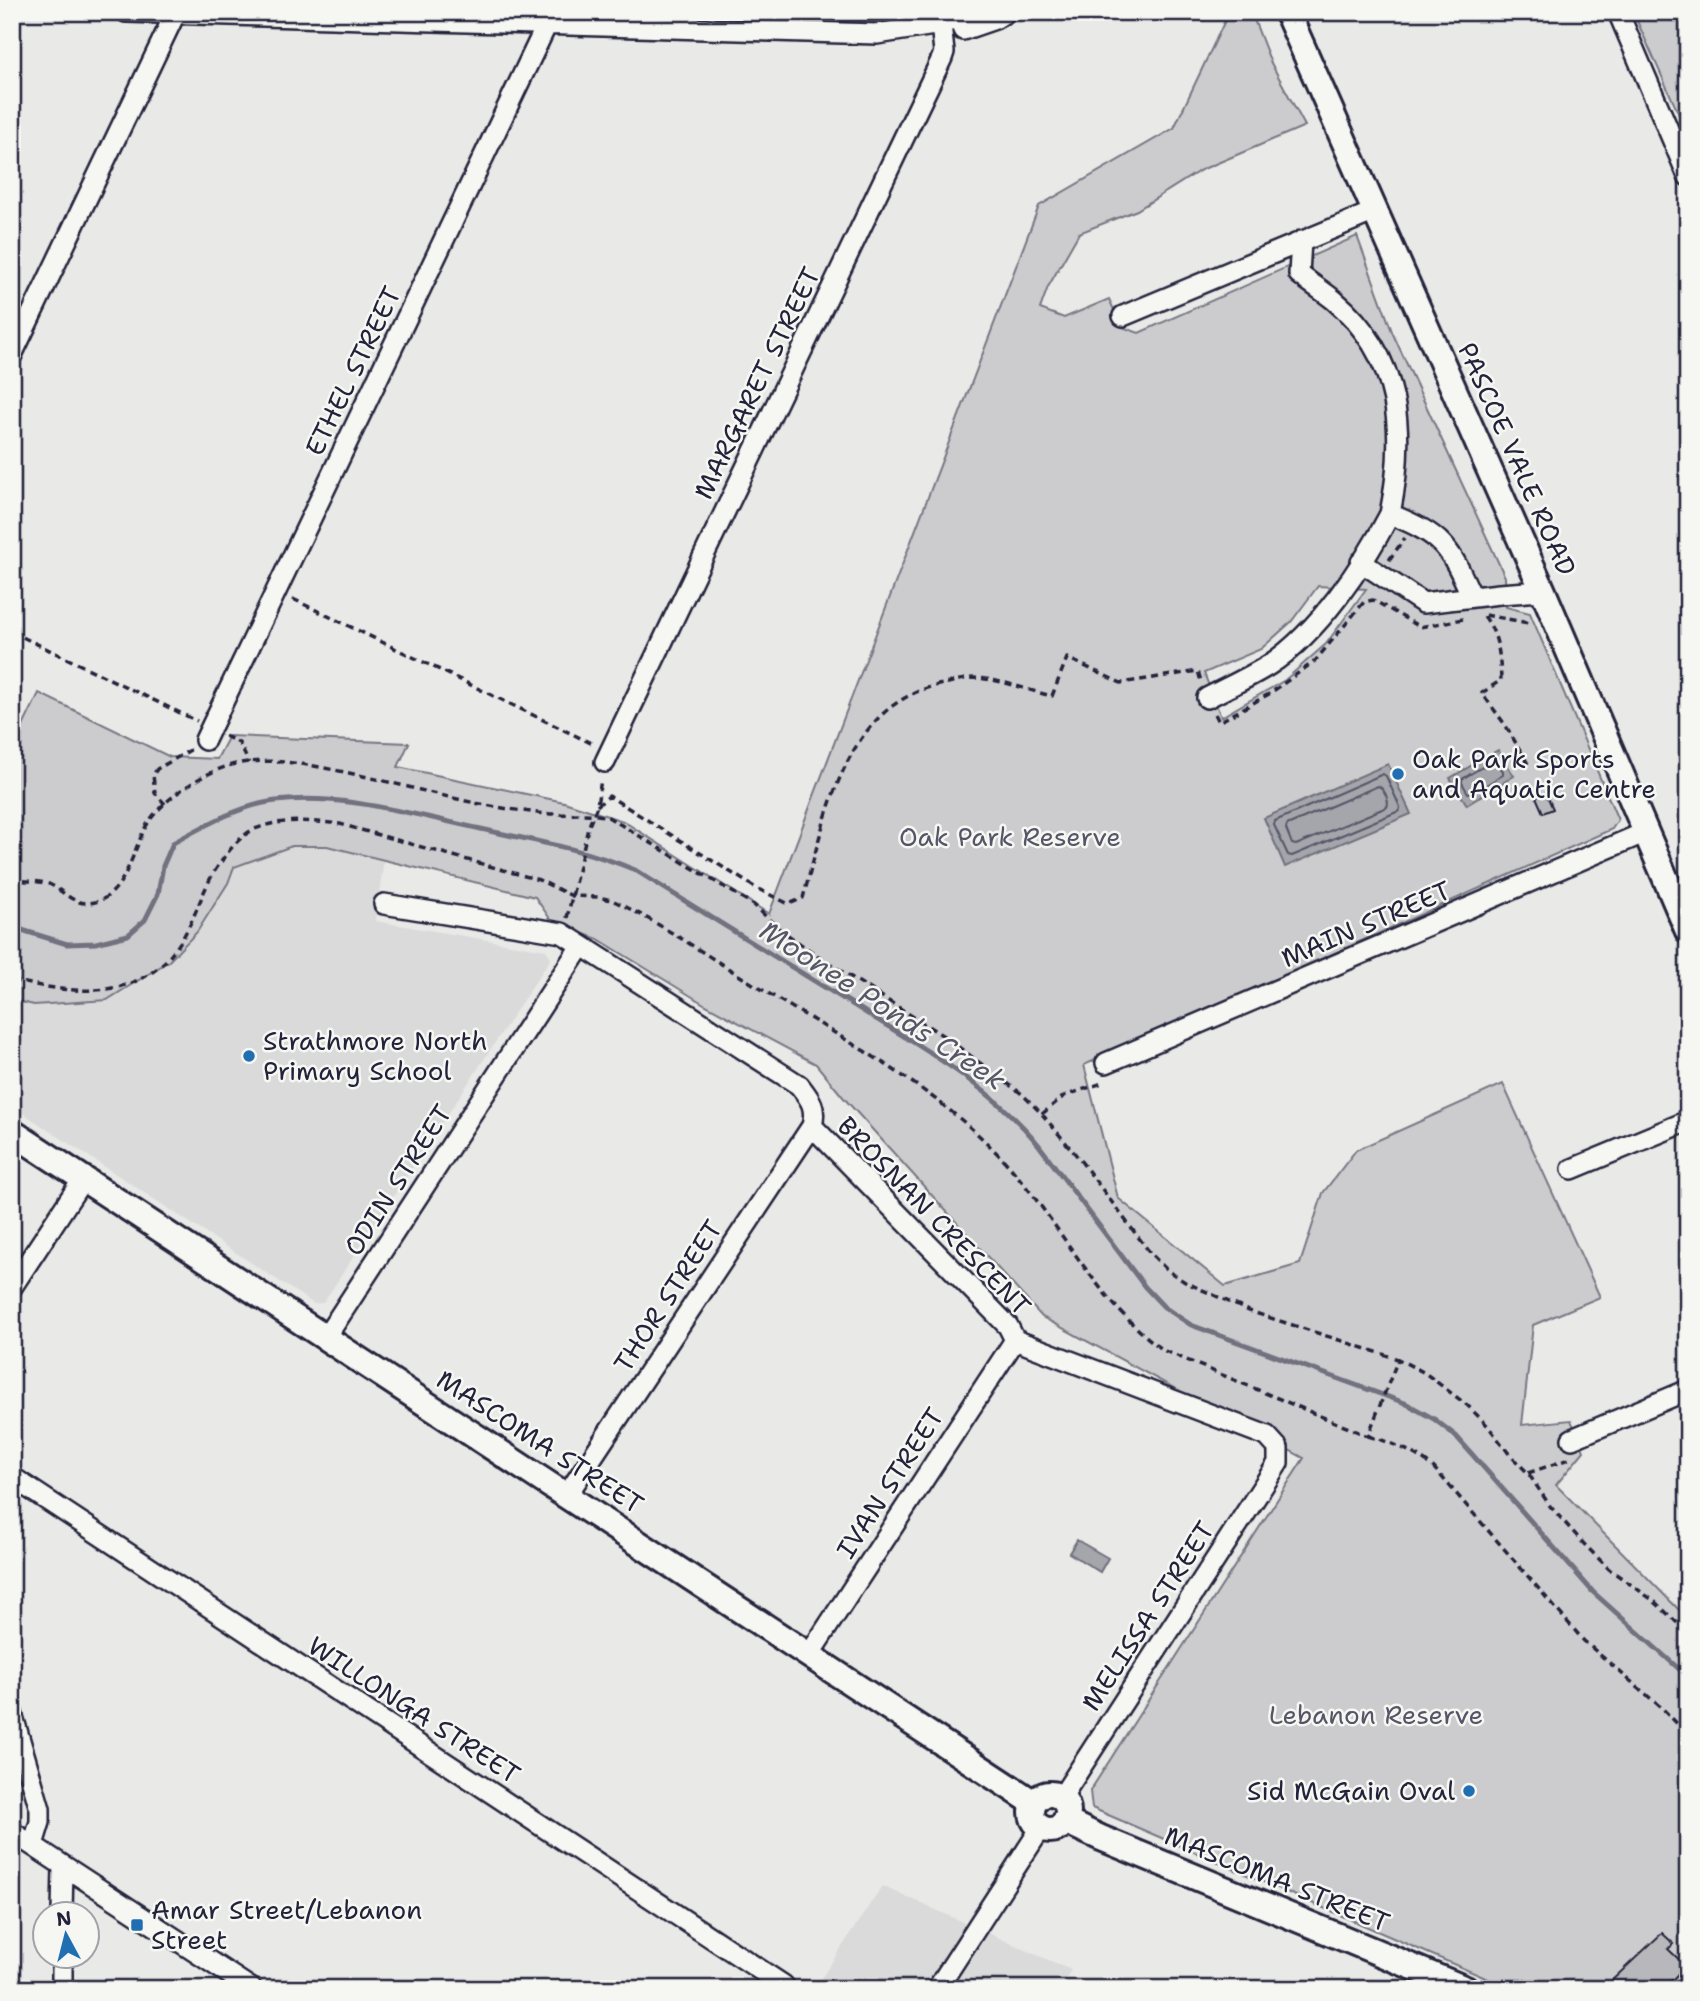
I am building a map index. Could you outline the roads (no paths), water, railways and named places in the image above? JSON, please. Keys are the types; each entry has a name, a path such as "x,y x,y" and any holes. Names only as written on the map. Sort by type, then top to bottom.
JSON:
{"main road":[{"name":"PASCOE VALE ROAD","path":"1293,19 1374,211 1543,591 1687,929"},
{"name":"MASCOMA STREET","path":"12,1132 1034,1803"},
{"path":"1049,1794 1063,1810 1057,1829 1041,1828 1033,1820 1034,1803 1049,1794"},
{"name":"MASCOMA STREET","path":"1063,1810 1101,1838 1466,1989"}],"street":[{"path":"126,12 877,34 942,30 968,18 995,19 1006,12"},
{"path":"1618,12 1688,176"},
{"path":"12,355 176,14"},
{"name":"ETHEL STREET","path":"209,734 547,24"},
{"name":"MARGARET STREET","path":"607,756 942,58 942,30"},
{"path":"1123,316 1374,211"},
{"path":"1207,698 1271,663 1297,642 1338,596 1390,514 1399,458 1396,406 1390,383 1372,342 1353,319 1335,301 1299,274 1301,241"},
{"path":"1390,514 1422,527 1440,541 1454,558 1472,597"},
{"path":"1361,562 1423,603 1543,591"},
{"name":"MAIN STREET","path":"1107,1073 1646,832"},
{"name":"BROSNAN CRESCENT","path":"384,904 562,933 799,1085 813,1102 815,1116 812,1126 1009,1325 1015,1340 1267,1436 1279,1448 1278,1463"},
{"name":"ODIN STREET","path":"326,1337 582,946"},
{"path":"1572,1169 1688,1121"},
{"name":"THOR STREET","path":"567,1496 812,1126"},
{"path":"12,1287 83,1179"},
{"name":"IVAN STREET","path":"809,1655 1015,1340"},
{"path":"1574,1448 1688,1390"},
{"name":"MELISSA STREET","path":"1063,1810 1278,1463"},
{"name":"WILLONGA STREET","path":"12,1477 786,1989"},
{"path":"12,1713 40,1809 40,1822 33,1845"},
{"path":"937,1989 1041,1828"},
{"path":"12,1832 252,1989"},
{"path":"62,1899 63,1866"},
{"path":"62,1969 62,1989"}],"water":[{"path":"1498,750 1514,776 1467,805 1450,778"},
{"path":"1388,764 1411,814 1285,867 1264,818"},
{"path":"1077,1540 1108,1558 1100,1572 1069,1553"}],"waterway":[{"name":"Moonee Ponds Creek","path":"12,927 67,944 96,943 128,935 145,920 158,894 163,866 173,843 236,812 276,801 328,800 379,807 559,846 598,856 635,870 926,1050 975,1084 1019,1122 1038,1144 1145,1287 1164,1307 1191,1325 1405,1403 1434,1419 1456,1436 1593,1592 1688,1677"}],"place":[{"name":"Oak Park Sports and Aquatic Centre","path":"1398,774"},
{"name":"Strathmore North Primary School","path":"249,1056"},
{"name":"Sid McGain Oval","path":"1469,1791"},
{"name":"Amar Street/Lebanon Street","path":"137,1925"}],"park label":[{"name":"Oak Park Reserve","path":"1010,837"},
{"name":"Lebanon Reserve","path":"1376,1715"}]}
